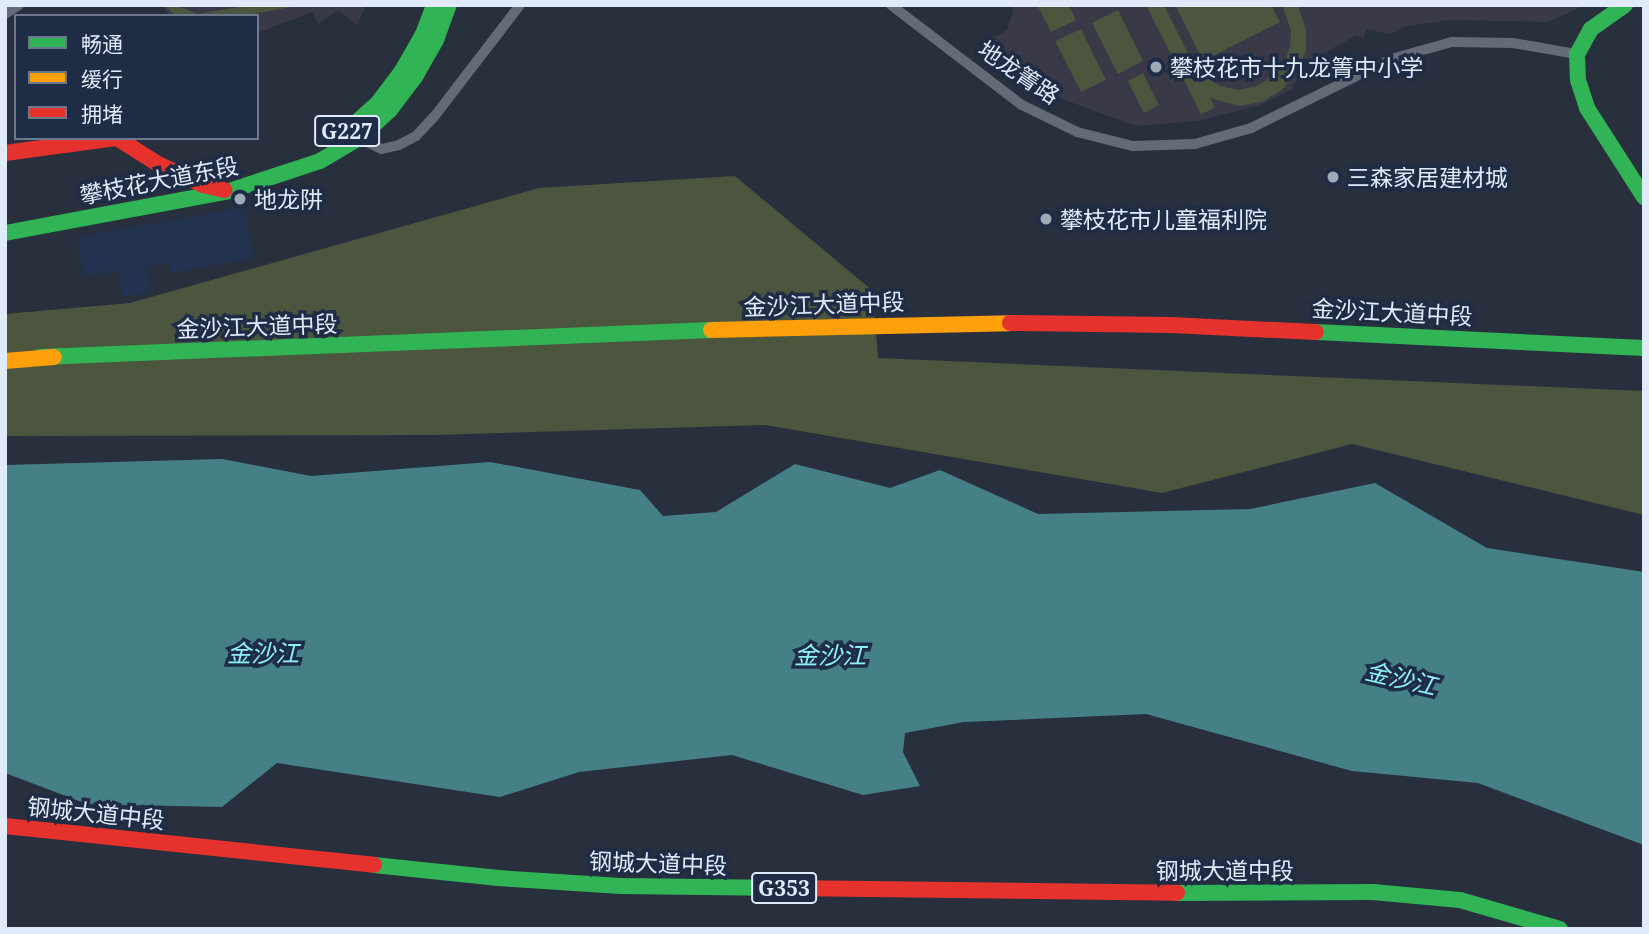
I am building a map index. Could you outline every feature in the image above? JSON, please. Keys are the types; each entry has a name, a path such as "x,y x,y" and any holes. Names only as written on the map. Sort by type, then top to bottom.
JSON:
{"main road":[{"name":"攀枝花大道东段","path":"5,222 264,172 307,155 346,132 377,104 402,71 423,34 434,5"},
{"name":"攀枝花大道东段","path":"5,233 229,191 320,161 359,138 390,110 415,77 436,40 449,5"},
{"path":"1625,5 1591,29 1577,54 1578,80 1587,108 1644,197"},
{"path":"5,153 102,140"},
{"path":"120,140 158,164 203,185 229,191"},
{"name":"金沙江大道中段","path":"5,359 827,325 1003,323 1171,325 1644,348"},
{"name":"钢城大道中段","path":"5,826 498,878 621,886 1225,894 1373,891 1460,900 1560,929"}],"street":[{"path":"5,14 19,5"},
{"path":"359,138 382,149 399,145 416,135 435,117 520,5"},
{"name":"地龙箐路","path":"891,5 1022,105 1077,132 1133,146 1195,144 1251,128 1391,59 1452,42 1513,43 1577,54"}],"shaded area":[{"path":"163,5 366,5 357,25 338,10 318,24 312,12 259,32 259,14 168,14"},
{"path":"165,5 176,5 197,14 173,14"},
{"path":"251,5 303,5 252,14 197,14"},
{"name":"攀枝花市十九龙箐中小学","path":"1011,5 1586,5 1548,22 1451,20 1407,26 1391,34 1366,29 1364,38 1355,36 1317,57 1314,65 1305,63 1292,89 1261,105 1198,121 1136,126 1065,100 987,51 995,37 1007,30 1013,11"},
{"path":"1037,5 1069,5 1076,20 1051,32"},
{"path":"1146,5 1164,5 1193,63 1205,77 1221,86 1238,90 1256,86 1272,77 1284,64 1290,47 1291,30 1282,5 1298,5 1306,30 1306,51 1297,73 1282,90 1262,102 1239,106 1210,98 1215,108 1201,114"},
{"path":"1175,5 1271,5 1280,22 1203,61"},
{"path":"1118,10 1143,61 1118,74 1092,23"},
{"path":"1081,29 1106,80 1081,92 1055,41"},
{"path":"1143,73 1159,105 1144,113 1128,81"},
{"path":"735,176 873,291 878,358 1644,391 1644,515 1352,444 1162,493 765,425 434,435 5,436 5,314 130,303 539,188"},
{"path":"245,207 254,258 171,273 169,263 147,266 151,292 123,297 118,271 84,277 77,237"}],"water":[{"name":"金沙江","path":"222,459 311,476 490,462 640,490 663,516 716,512 795,464 890,488 940,470 1038,514 1250,509 1375,483 1487,548 1644,572 1644,845 1478,783 1352,771 1146,714 964,722 905,733 903,752 920,786 863,795 732,755 579,772 500,797 277,763 222,807 87,804 5,773 5,465"}],"traffic: fast":[{"path":"359,120 377,104 402,71 423,34 434,5"},
{"path":"5,233 229,191 320,161 359,138 390,110 415,77 436,40 449,5"},
{"path":"1625,5 1591,29 1577,54 1578,80 1587,108 1644,197"},
{"path":"40,357 711,330"},
{"path":"1316,332 1644,348"},
{"path":"374,865 498,878 621,886 785,888"},
{"path":"1177,893 1373,892 1460,900 1560,929"}],"traffic: slow":[{"path":"711,330 1010,323"},
{"path":"5,361 54,357"}],"traffic: jam":[{"path":"5,153 101,140"},
{"path":"120,140 158,164 203,185 224,190"},
{"path":"1010,323 1171,325 1316,332"},
{"path":"5,826 374,865"},
{"path":"785,888 1177,893"}],"place":[{"name":"攀枝花市十九龙箐中小学","path":"1156,67"},
{"name":"三森家居建材城","path":"1333,177"},
{"name":"地龙阱","path":"240,199"},
{"name":"攀枝花市儿童福利院","path":"1046,219"}]}
